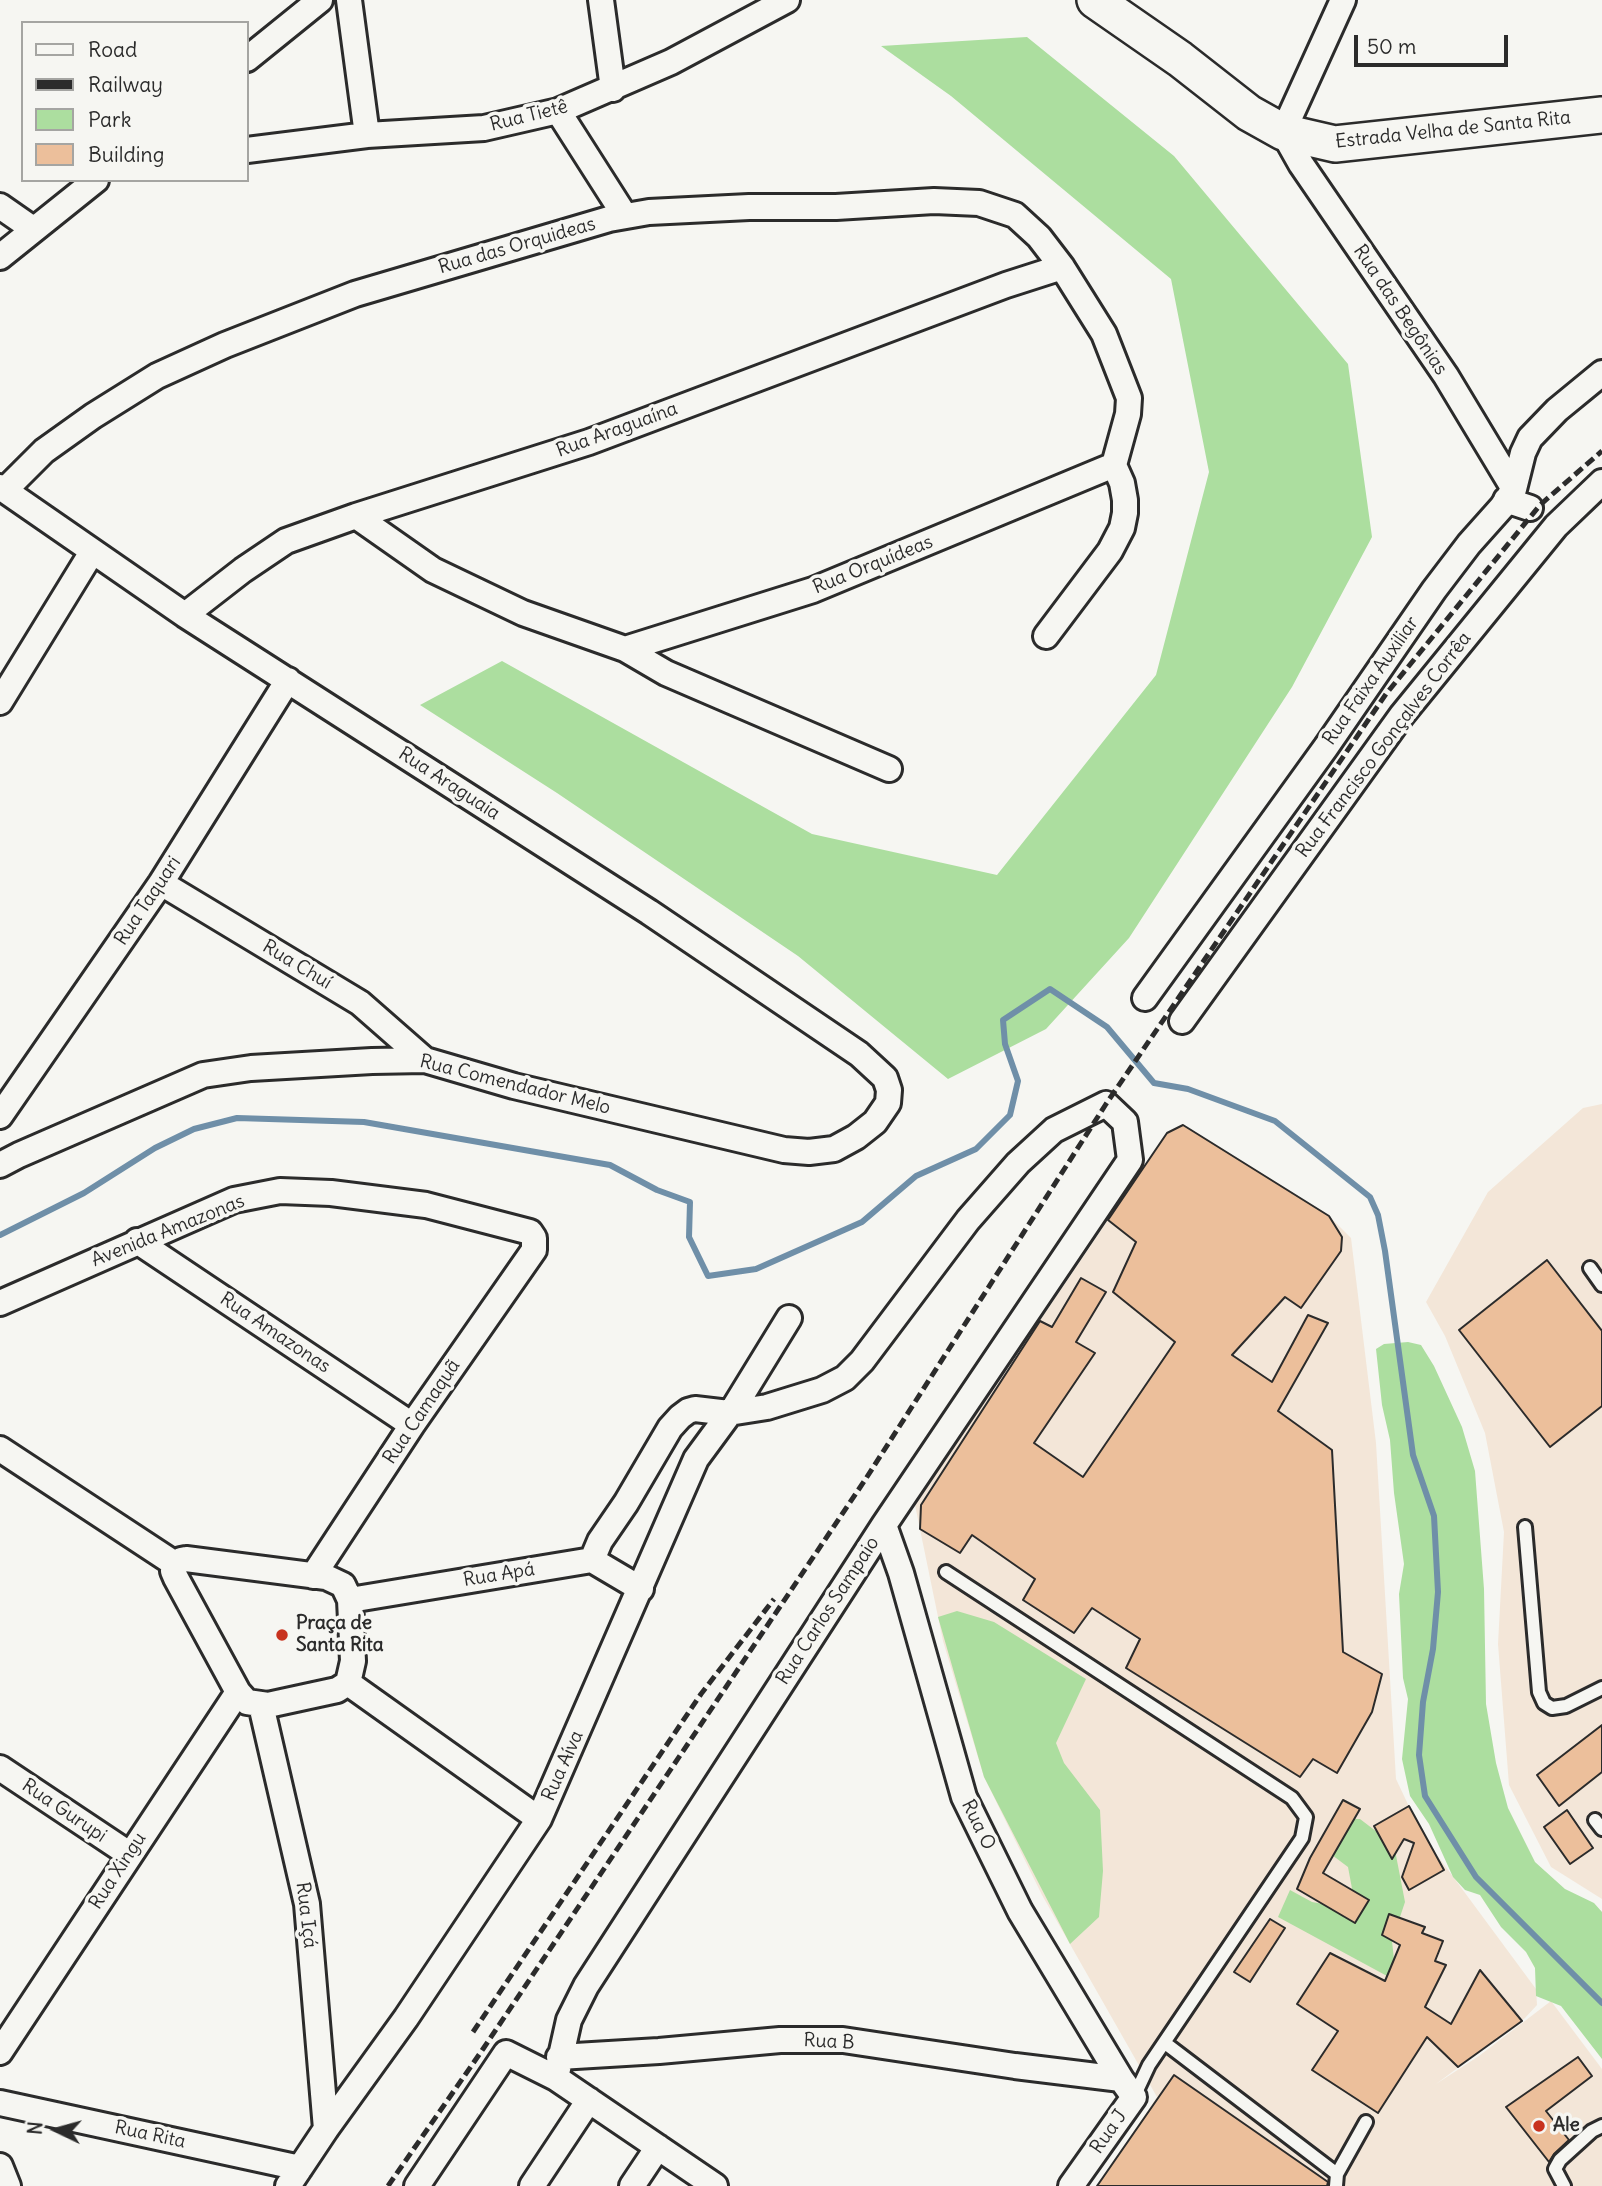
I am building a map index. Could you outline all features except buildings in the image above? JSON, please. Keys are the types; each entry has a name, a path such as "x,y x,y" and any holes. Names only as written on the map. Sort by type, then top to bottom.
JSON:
{"main road":[{"name":"Estrada Velha de Santa Rita","path":"1095,0 1180,59 1249,113 1283,132 1335,144 1602,115"}],"street":[{"path":"248,58 320,0"},
{"path":"349,0 367,135"},
{"path":"601,0 613,89"},
{"name":"Rua Tietê","path":"248,150 367,135 484,128 558,111 671,62 787,0"},
{"path":"1283,132 1343,0"},
{"path":"558,111 625,216"},
{"name":"Rua das Begônias","path":"1283,132 1301,164 1446,376 1510,494"},
{"path":"0,257 33,229 99,182"},
{"name":"Rua das Orquideas","path":"2,489 44,451 157,376 225,345 355,294 609,219 649,212 963,201 979,203 1015,215 1040,237 1104,334 1129,398 1128,414 1114,465"},
{"path":"0,206 33,229"},
{"name":"Rua Araguaína","path":"185,615 286,541 589,442 1006,285 1062,267"},
{"name":"Rua Faixa Auxiliar","path":"1145,998 1326,747 1434,590 1510,494 1530,438 1557,410 1602,373"},
{"path":"1046,636 1110,551 1122,528 1125,500 1122,483 1114,465"},
{"name":"Rua Orquídeas","path":"625,649 813,590 1114,465"},
{"name":"Rua Francisco Gonçalves Corrêa","path":"1182,1021 1402,715 1556,526 1602,482"},
{"name":"Rua Araguaia","path":"2,489 185,615 649,912 859,1054 885,1078 889,1090"},
{"path":"1510,494 1530,508"},
{"path":"356,516 433,570 523,612 625,649 666,673 889,769"},
{"path":"0,702 92,552"},
{"name":"Rua Taquari","path":"0,1116 161,883 288,680"},
{"name":"Rua Chuí","path":"161,883 360,1003 425,1060"},
{"name":"Rua Comendador Melo","path":"6,1153 203,1075 251,1068 372,1060 425,1060 514,1086 784,1150 809,1152 834,1149 856,1138 875,1122 888,1103 889,1090"},
{"name":"Rua Carlos Sampaio","path":"558,2068 569,2020 586,1986 884,1525 1130,1160 1125,1122 1105,1104 1054,1130 1018,1163 968,1220 854,1370 822,1390 778,1404 729,1413"},
{"name":"Avenida Amazonas","path":"0,1303 234,1200 279,1191 331,1193 426,1205 530,1232 534,1238 534,1250"},
{"name":"Rua Amazonas","path":"137,1241 412,1425"},
{"name":"Rua Camaquã","path":"313,1576 412,1425 534,1250"},
{"name":"Rua Aíva","path":"294,2177 406,2018 539,1819 696,1460 789,1318"},
{"path":"641,1589 592,1560 600,1541 670,1428 680,1417 688,1410 695,1409 729,1413"},
{"path":"0,1449 175,1564"},
{"name":"Rua O","path":"884,1525 901,1573 964,1797 1020,1911 1117,2084"},
{"path":"186,1559 313,1576 337,1581 346,1590 350,1600 353,1661 348,1683 337,1690 261,1705 247,1702 238,1692 176,1578 173,1571 175,1564 186,1559"},
{"name":"Rua Apá","path":"350,1600 592,1560"},
{"path":"348,1683 539,1819"},
{"name":"Rua Xingu","path":"0,2052 238,1692"},
{"name":"Rua Içá","path":"261,1705 307,1904 326,2129"},
{"name":"Rua Gurupi","path":"0,1768 129,1854"},
{"name":"Rua B","path":"558,2068 659,2051 780,2039 842,2040 1117,2084"},
{"path":"417,2186 506,2053 558,2068 589,2100 715,2186"},
{"name":"Rua J","path":"1071,2186 1117,2084"},
{"path":"532,2186 589,2100"},
{"name":"Rua Rita","path":"0,2102 294,2177"},
{"path":"632,2186 658,2147"},
{"path":"0,2166 8,2186"}],"lane":[{"path":"1590,1268 1602,1285"},
{"path":"1525,1527 1539,1692 1544,1703 1552,1708 1566,1706 1602,1688"},
{"path":"946,1572 1292,1798 1306,1817 1302,1838 1149,2066 1117,2084"},
{"path":"1165,2043 1336,2180 1366,2122"},
{"path":"1564,2186 1555,2169 1560,2160 1592,2131 1602,2126"}],"shaded area":[{"path":"1602,1104 1602,1899 1551,1867 1509,1785 1498,1644 1504,1532 1485,1433 1445,1336 1426,1302 1488,1192 1583,1108"},
{"path":"1183,1125 1329,1216 1351,1238 1376,1443 1396,1779 1423,1836 1536,1989 1537,2005 1525,2018 1436,2084 1479,2056 1551,2001 1602,2069 1602,2186 1097,2186 1157,2097 1042,1895 984,1777 943,1641 915,1505 1167,1133"}],"green space":[{"path":"1027,37 1174,156 1348,364 1372,537 1292,687 1129,938 1046,1029 948,1079 798,956 557,793 420,705 502,661 812,834 997,875 1156,675 1209,472 1171,279 951,96 881,46"},
{"path":"1408,1342 1421,1345 1434,1366 1462,1427 1475,1471 1484,1589 1486,1704 1496,1763 1508,1808 1535,1862 1565,1889 1594,1903 1602,1912 1602,2059 1561,2006 1536,1996 1535,1968 1526,1952 1501,1927 1480,1895 1465,1890 1453,1877 1429,1824 1410,1796 1402,1759 1408,1699 1403,1678 1399,1594 1404,1564 1390,1440 1382,1405 1376,1349 1384,1344"},
{"path":"957,1611 994,1622 1086,1679 1056,1743 1064,1763 1100,1810 1103,1871 1099,1917 1070,1944 984,1777 938,1617"},
{"path":"1332,1819 1360,1819 1394,1845 1405,1902 1392,1941 1395,1969 1387,1976 1278,1917 1290,1890 1312,1902 1356,1910 1348,1867 1324,1849"}],"waterway":[{"path":"0,1235 84,1193 155,1148 194,1129 237,1118 364,1122 610,1165 657,1190 690,1202 689,1237 708,1276 756,1269 862,1222 916,1176 976,1149 1010,1115 1018,1081 1005,1044 1003,1020 1050,989 1107,1027 1154,1083 1188,1089 1275,1121 1370,1197 1378,1215 1385,1251 1413,1455 1434,1516 1438,1592 1433,1649 1423,1702 1419,1755 1425,1796 1476,1877 1602,2003"}],"railway":[{"path":"388,2186 865,1480 1106,1104 1386,694 1540,505 1602,451"},
{"path":"473,2032 701,1694 774,1599"}],"place":[{"name":"Praça de Santa Rita","path":"282,1635"},
{"name":"Ale","path":"1539,2126"}]}
